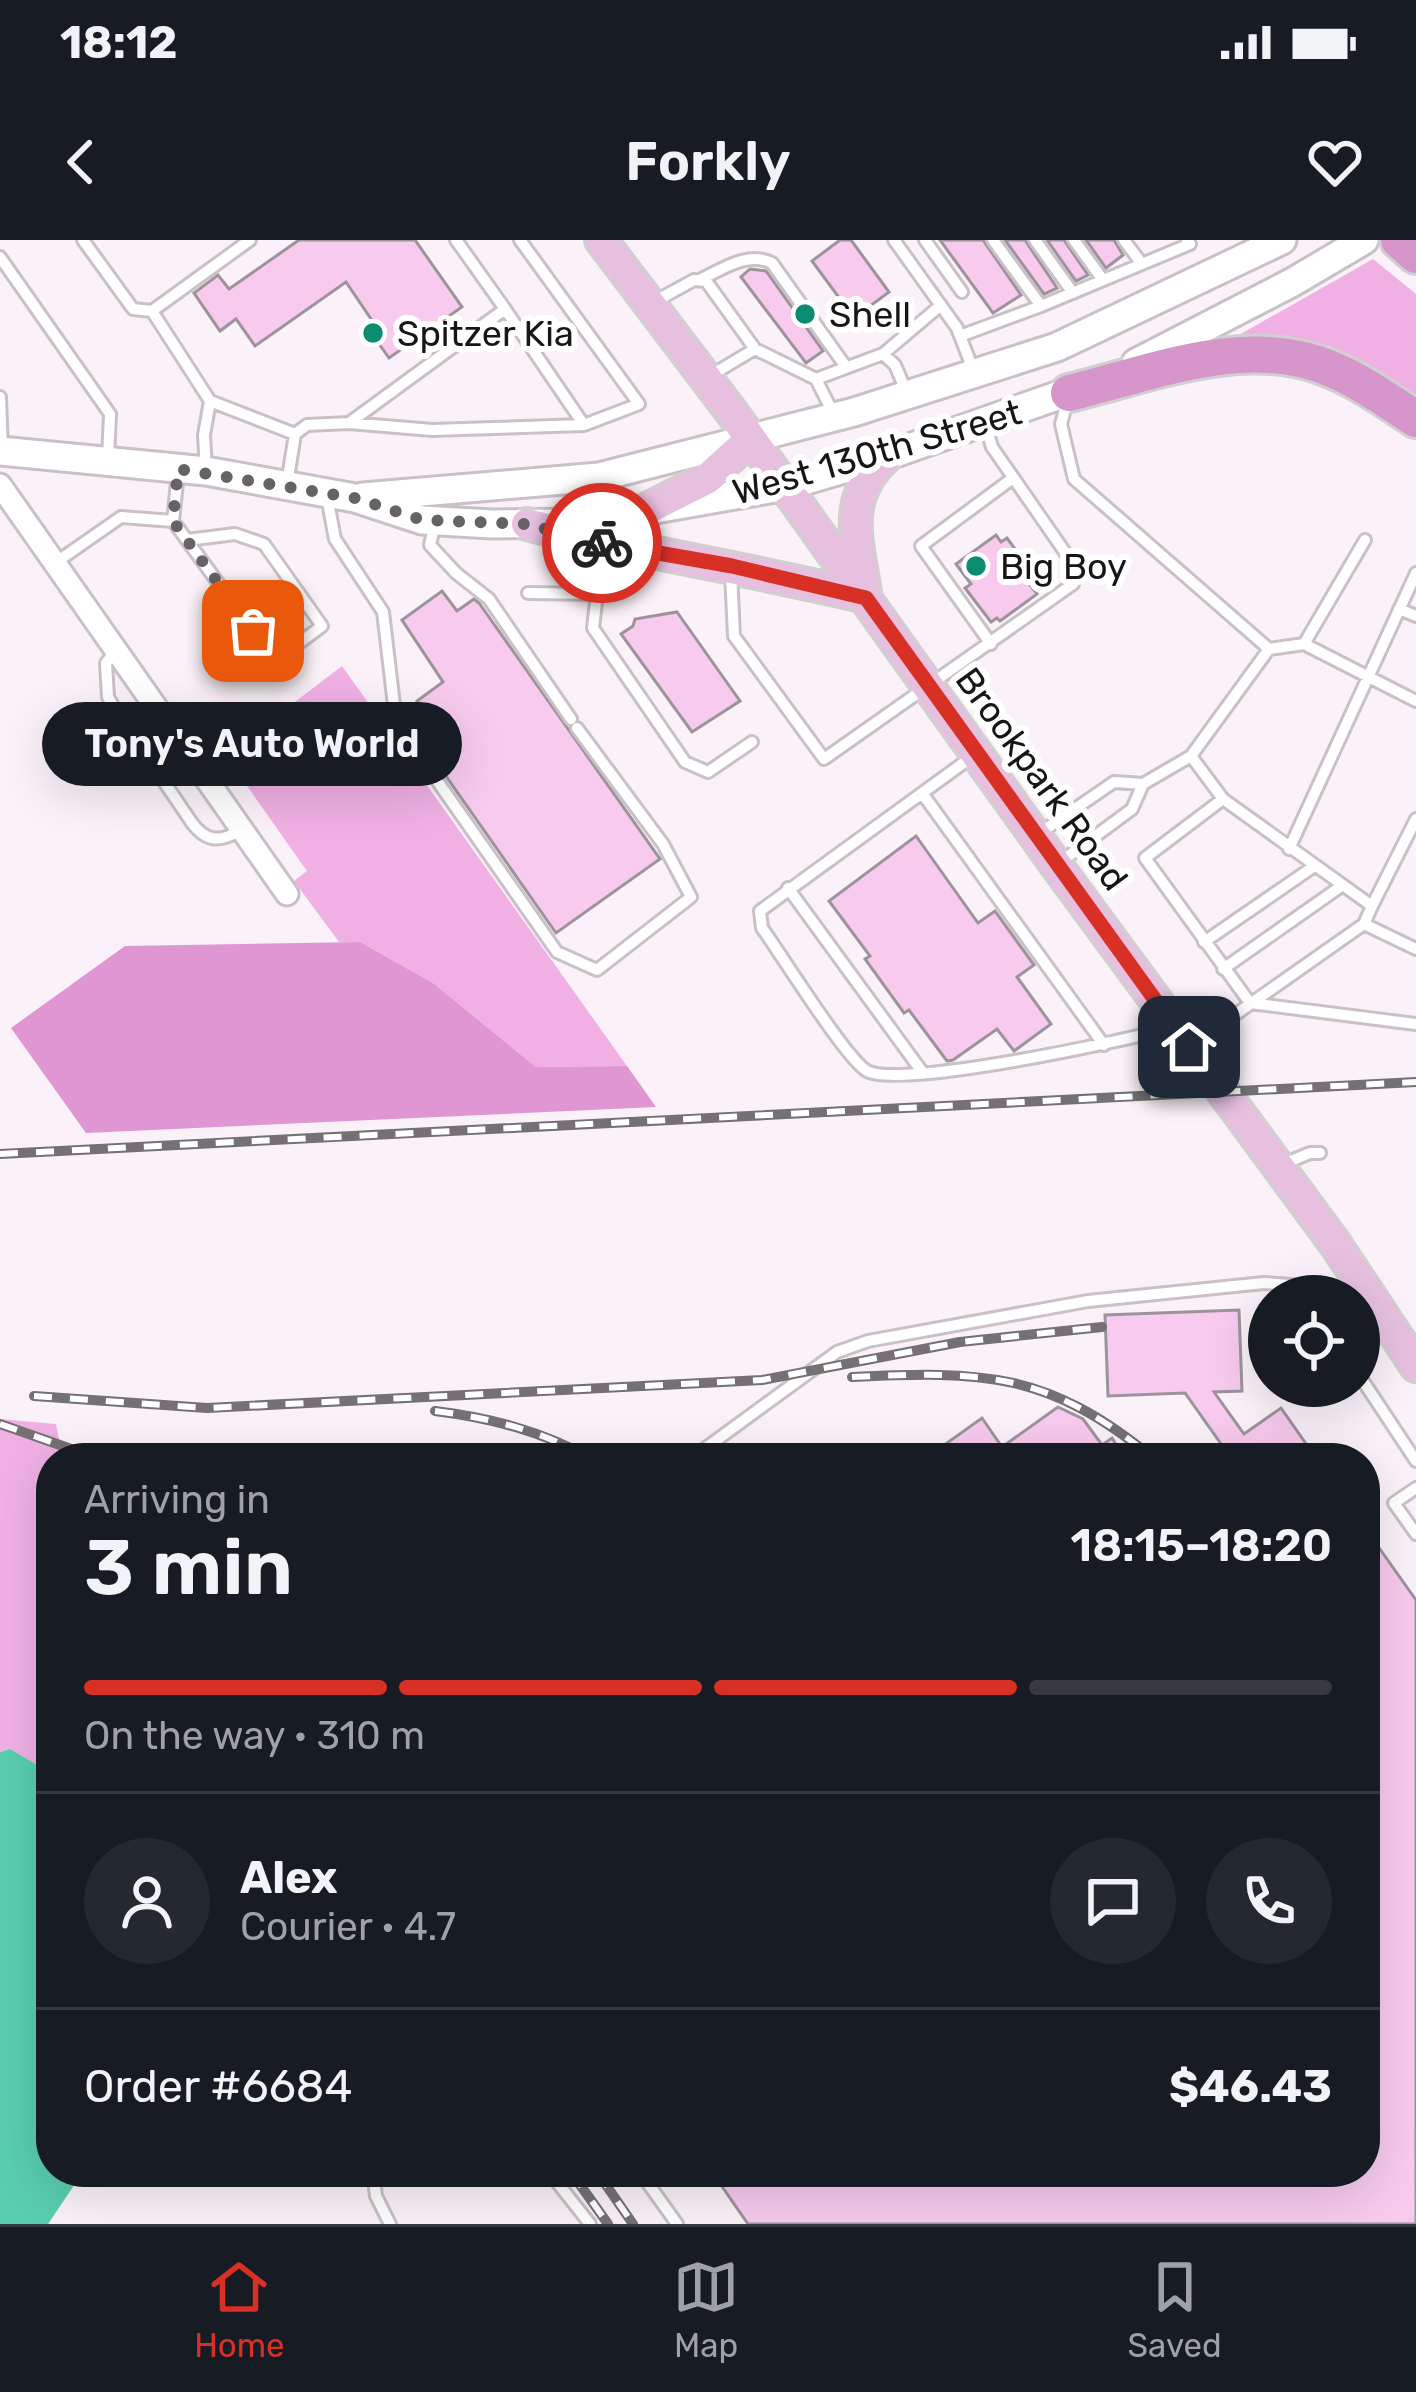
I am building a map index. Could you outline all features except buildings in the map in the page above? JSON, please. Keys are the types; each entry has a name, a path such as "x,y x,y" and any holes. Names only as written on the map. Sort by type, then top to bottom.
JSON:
{"highway":[{"path":"1069,393 1215,358 1269,354 1333,370 1416,419"}],"main road":[{"name":"Brookpark Road","path":"601,240 786,486 1056,866 1412,1349"},
{"name":"West 130th Street","path":"341,496 599,477 835,417 1057,347 1282,240"},
{"name":"West 130th Street","path":"599,531 637,514 786,486 1069,393 1186,339 1364,240"},
{"path":"1057,347 1069,393"},
{"path":"975,375 985,423"},
{"path":"637,514 708,478 751,439"},
{"name":"West 130th Street","path":"1,451 192,470 341,496 422,520 526,524"},
{"path":"526,524 599,531 866,598 855,532 858,492 888,455"},
{"path":"599,477 599,531"}],"street":[{"path":"0,485 8,513 55,563 287,894"}],"lane":[{"path":"83,240 133,309 152,310 250,240"},
{"path":"457,240 584,425"},
{"path":"286,486 295,434 308,425 349,422 432,430 584,425 639,404 520,240"},
{"path":"894,240 960,336 975,375"},
{"path":"926,240 962,292"},
{"path":"993,240 1041,306"},
{"path":"1035,240 1072,293"},
{"path":"1074,240 1103,280"},
{"path":"1124,240 1142,264"},
{"path":"960,336 1190,244 1187,240"},
{"path":"649,304 759,256 772,263 846,367"},
{"path":"0,257 110,414 108,460"},
{"path":"699,280 706,281 755,349 816,380 835,417"},
{"path":"816,380 883,354 941,305"},
{"path":"349,422 505,309"},
{"path":"152,310 210,400 295,434"},
{"path":"705,379 755,349"},
{"path":"883,354 895,365 907,396"},
{"path":"1069,393 1061,424 1074,479 1270,649"},
{"path":"0,397 1,451"},
{"path":"173,521 204,435 210,400"},
{"path":"732,566 734,637 824,759 1073,584 1078,572 992,447 985,423"},
{"path":"991,644 921,546 1013,478"},
{"path":"341,496 335,539 383,613 396,722 557,952 597,970 691,897 663,844 489,599 430,544 444,489"},
{"path":"55,563 121,517 173,521 274,661 322,626 263,544 235,534 187,540"},
{"path":"599,531 605,580 597,594 593,628 685,762 708,772 752,742"},
{"path":"1304,644 1366,540"},
{"path":"1289,848 1416,573"},
{"path":"528,593 597,594"},
{"path":"1400,609 1416,616"},
{"path":"1036,836 1114,782 1143,784 1191,756 1270,649 1304,644 1416,701"},
{"path":"116,651 106,663 108,697 200,835 211,840 228,838 241,830"},
{"path":"976,754 764,905 759,919 845,1046 859,1064 881,1076 1181,1037 1250,1003 1364,923 1416,819"},
{"path":"1191,756 1223,799 1372,907"},
{"path":"1056,866 1132,809 1143,784"},
{"path":"922,793 1104,1046"},
{"path":"1223,799 1145,858 1250,1003 1416,1024"},
{"path":"1204,942 1313,867"},
{"path":"1223,969 1340,887"},
{"path":"788,888 923,1073"},
{"path":"1364,923 1416,949"},
{"path":"1278,1167 1320,1153"},
{"path":"713,1443 837,1352 868,1340 1088,1301 1248,1285"},
{"path":"1380,1407 1416,1461"},
{"path":"1416,1488 1394,1503 1416,1534"},
{"path":"375,2187 390,2224"},
{"path":"561,2187 590,2224"},
{"path":"651,2187 677,2224"}],"shaded area":[{"path":"1373,259 1416,294 1416,407 1216,348"},
{"path":"342,666 627,1066 536,1067 433,983 360,942 339,942 294,881 307,871 225,755"},
{"path":"360,942 433,983 536,1067 627,1066 656,1107 86,1133 11,1028 125,946"},
{"path":"0,1419 56,1424 60,1443 36,1443 36,1764 10,1749 0,1752"},
{"path":"10,1749 36,1764 36,2187 73,2187 48,2224 0,2224 0,1752"}],"railway":[{"path":"0,1154 1416,1082"},
{"path":"34,1396 207,1408 762,1380 960,1342 1102,1327"},
{"path":"852,1377 939,1375 1012,1383 1080,1408 1133,1443"},
{"path":"435,1411 515,1427 559,1443"},
{"path":"0,1424 54,1443"},
{"path":"582,2187 608,2224"},
{"path":"607,2187 633,2224"}],"way so far":[{"path":"253,631 173,521 178,469 355,498 422,520 526,524 602,543"}],"place":[{"name":"Shell","path":"805,314"},
{"name":"Spitzer Kia","path":"373,333"},
{"name":"Big Boy","path":"976,566"},
{"name":"Tony's Auto World","path":"253,631"}],"route":[{"path":"602,543 732,566 866,598 1189,1047"}]}
